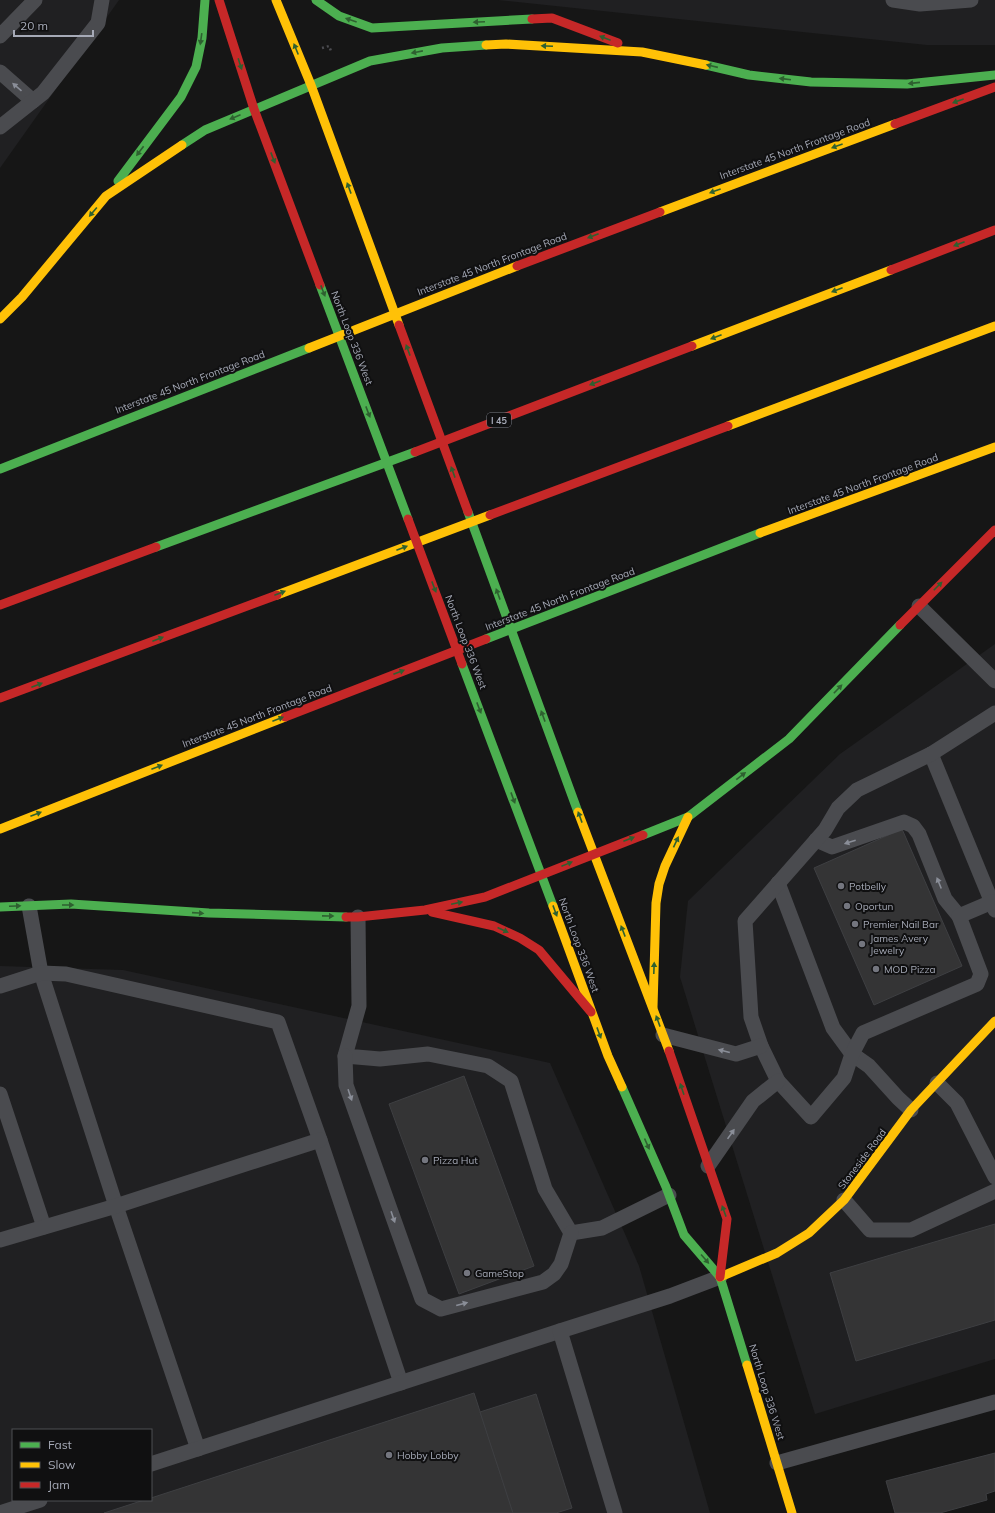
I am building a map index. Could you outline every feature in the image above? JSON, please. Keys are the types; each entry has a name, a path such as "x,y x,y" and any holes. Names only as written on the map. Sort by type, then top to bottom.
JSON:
{"main road":[{"path":"0,319 22,297 106,196 181,97 196,67 202,38 204,0"},
{"name":"North Loop 336 West","path":"220,0 254,109 500,762 608,1056 669,1195 684,1235 720,1277 792,1513"},
{"name":"North Loop 336 West","path":"276,0 311,85 593,853 653,1007 727,1219 720,1277"},
{"path":"316,0 339,16 372,28 552,18 642,52"},
{"path":"106,196 205,130 370,61 442,48 506,44 642,52 672,56 750,75 811,82 907,84 995,75"},
{"name":"Interstate 45 North Frontage Road","path":"0,469 589,238 995,87"},
{"name":"I 45","path":"0,605 450,439 995,230"},
{"path":"0,698 995,326"},
{"name":"Interstate 45 North Frontage Road","path":"0,829 780,525 995,447"},
{"path":"0,907 71,904 209,913 358,917 425,910 485,897 593,853 688,817 789,739 995,530"},
{"path":"653,1007 656,903 659,884 665,866 688,817"},
{"path":"425,910 494,926 520,938 539,950 593,1014"},
{"name":"Stoneside Road","path":"720,1277 777,1253 809,1232 844,1200 912,1110 995,1021"}],"lane":[{"path":"0,36 35,0"},
{"path":"0,127 44,93 98,24 102,0"},
{"path":"893,0 920,4 972,0"},
{"path":"0,72 33,101"},
{"path":"919,606 995,681"},
{"path":"816,840 832,847 904,822 913,826 919,834 945,899 959,916 982,974 977,984 863,1033 852,1054 844,1078 811,1117 778,1081 761,1046 751,1017 745,921 778,883 816,840 825,830 838,808 858,790 930,754 995,714"},
{"path":"930,754 993,906 959,916"},
{"path":"778,883 834,1028 852,1054 869,1066 898,1098 912,1110"},
{"path":"29,906 41,973 116,1206 198,1449"},
{"path":"345,1056 380,1059 428,1054 488,1066 511,1082 545,1189 570,1232 561,1264 554,1274 542,1282 441,1309 422,1300 346,1084 345,1056 358,1006 358,917"},
{"path":"0,986 41,973 66,974 278,1022 320,1140 401,1383"},
{"path":"663,1035 736,1054 761,1046"},
{"path":"708,1166 752,1101 778,1081"},
{"path":"937,1082 957,1103 995,1177"},
{"path":"0,1094 44,1227"},
{"path":"0,1240 116,1206 320,1140"},
{"path":"844,1200 870,1230 911,1230 995,1191"},
{"path":"570,1232 602,1228 669,1195"},
{"path":"152,1464 670,1296 720,1277"},
{"path":"560,1332 616,1513"},
{"path":"777,1463 995,1402"},
{"path":"0,1513 37,1501"}],"path":[{"path":"330,41 329,46 334,57"},
{"path":"321,48 329,46"}],"shaded area":[{"path":"0,0 119,0 0,168"},
{"path":"498,0 995,0 995,45 927,45"},
{"path":"995,644 995,1359 815,1414 680,977 688,901 840,754"},
{"path":"0,966 123,970 550,1063 639,1266 710,1513 0,1513"}],"building":[{"path":"902,829 962,966 874,1005 814,868"},
{"path":"464,1076 534,1266 459,1294 389,1104"},
{"path":"995,1224 995,1320 856,1361 830,1273"},
{"name":"Hobby Lobby","path":"474,1393 513,1513 104,1513 141,1501 152,1501 152,1498"},
{"path":"536,1394 572,1508 556,1513 513,1513 480,1412"},
{"path":"995,1453 995,1491 986,1494 987,1500 940,1513 895,1513 886,1481"}],"traffic: fast":[{"path":"118,181 181,97 196,67 202,38 205,0"},
{"path":"316,0 339,16 372,28 532,19"},
{"path":"182,145 205,130 370,61 442,48 486,45"},
{"path":"706,65 749,75 811,82 907,84 995,75"},
{"path":"320,285 408,519"},
{"path":"0,469 309,348"},
{"path":"156,547 415,452"},
{"path":"468,512 578,812"},
{"path":"486,639 760,533"},
{"path":"643,835 688,817 789,739 900,625"},
{"path":"462,664 553,906"},
{"path":"0,907 71,904 209,913 346,917"},
{"path":"622,1087 666,1187 684,1235 720,1277 747,1365"}],"traffic: slow":[{"path":"276,0 311,85 399,325"},
{"path":"486,45 506,44 642,52 706,65"},
{"path":"660,212 895,124"},
{"path":"0,319 22,297 106,196 182,145"},
{"path":"309,348 517,266"},
{"path":"692,346 891,270"},
{"path":"728,426 995,326"},
{"path":"760,533 995,447"},
{"path":"277,595 490,515"},
{"path":"0,829 285,717"},
{"path":"578,812 669,1051"},
{"path":"653,1007 656,903 659,884 665,866 688,817"},
{"path":"553,906 608,1056 622,1087"},
{"path":"720,1277 777,1253 809,1233 844,1200 911,1110 995,1021"},
{"path":"747,1365 792,1513"}],"traffic: jam":[{"path":"219,0 254,109 320,285"},
{"path":"532,19 552,18 618,43"},
{"path":"895,124 995,87"},
{"path":"517,266 660,212"},
{"path":"891,270 995,230"},
{"path":"399,325 468,512"},
{"path":"415,452 692,346"},
{"path":"490,515 728,426"},
{"path":"408,519 462,664"},
{"path":"900,625 995,530"},
{"path":"0,605 156,547"},
{"path":"0,698 277,595"},
{"path":"285,717 486,639"},
{"path":"346,917 425,910 485,897 643,835"},
{"path":"432,912 494,926 520,938 539,950 591,1012"},
{"path":"669,1051 727,1219 720,1277"}],"place":[{"name":"Potbelly","path":"841,886"},
{"name":"Oportun","path":"847,906"},
{"name":"Premier Nail Bar","path":"855,924"},
{"name":"James Avery Jewelry","path":"862,944"},
{"name":"MOD Pizza","path":"876,969"},
{"name":"Pizza Hut","path":"425,1160"},
{"name":"GameStop","path":"467,1273"},
{"name":"Hobby Lobby","path":"389,1455"}]}
